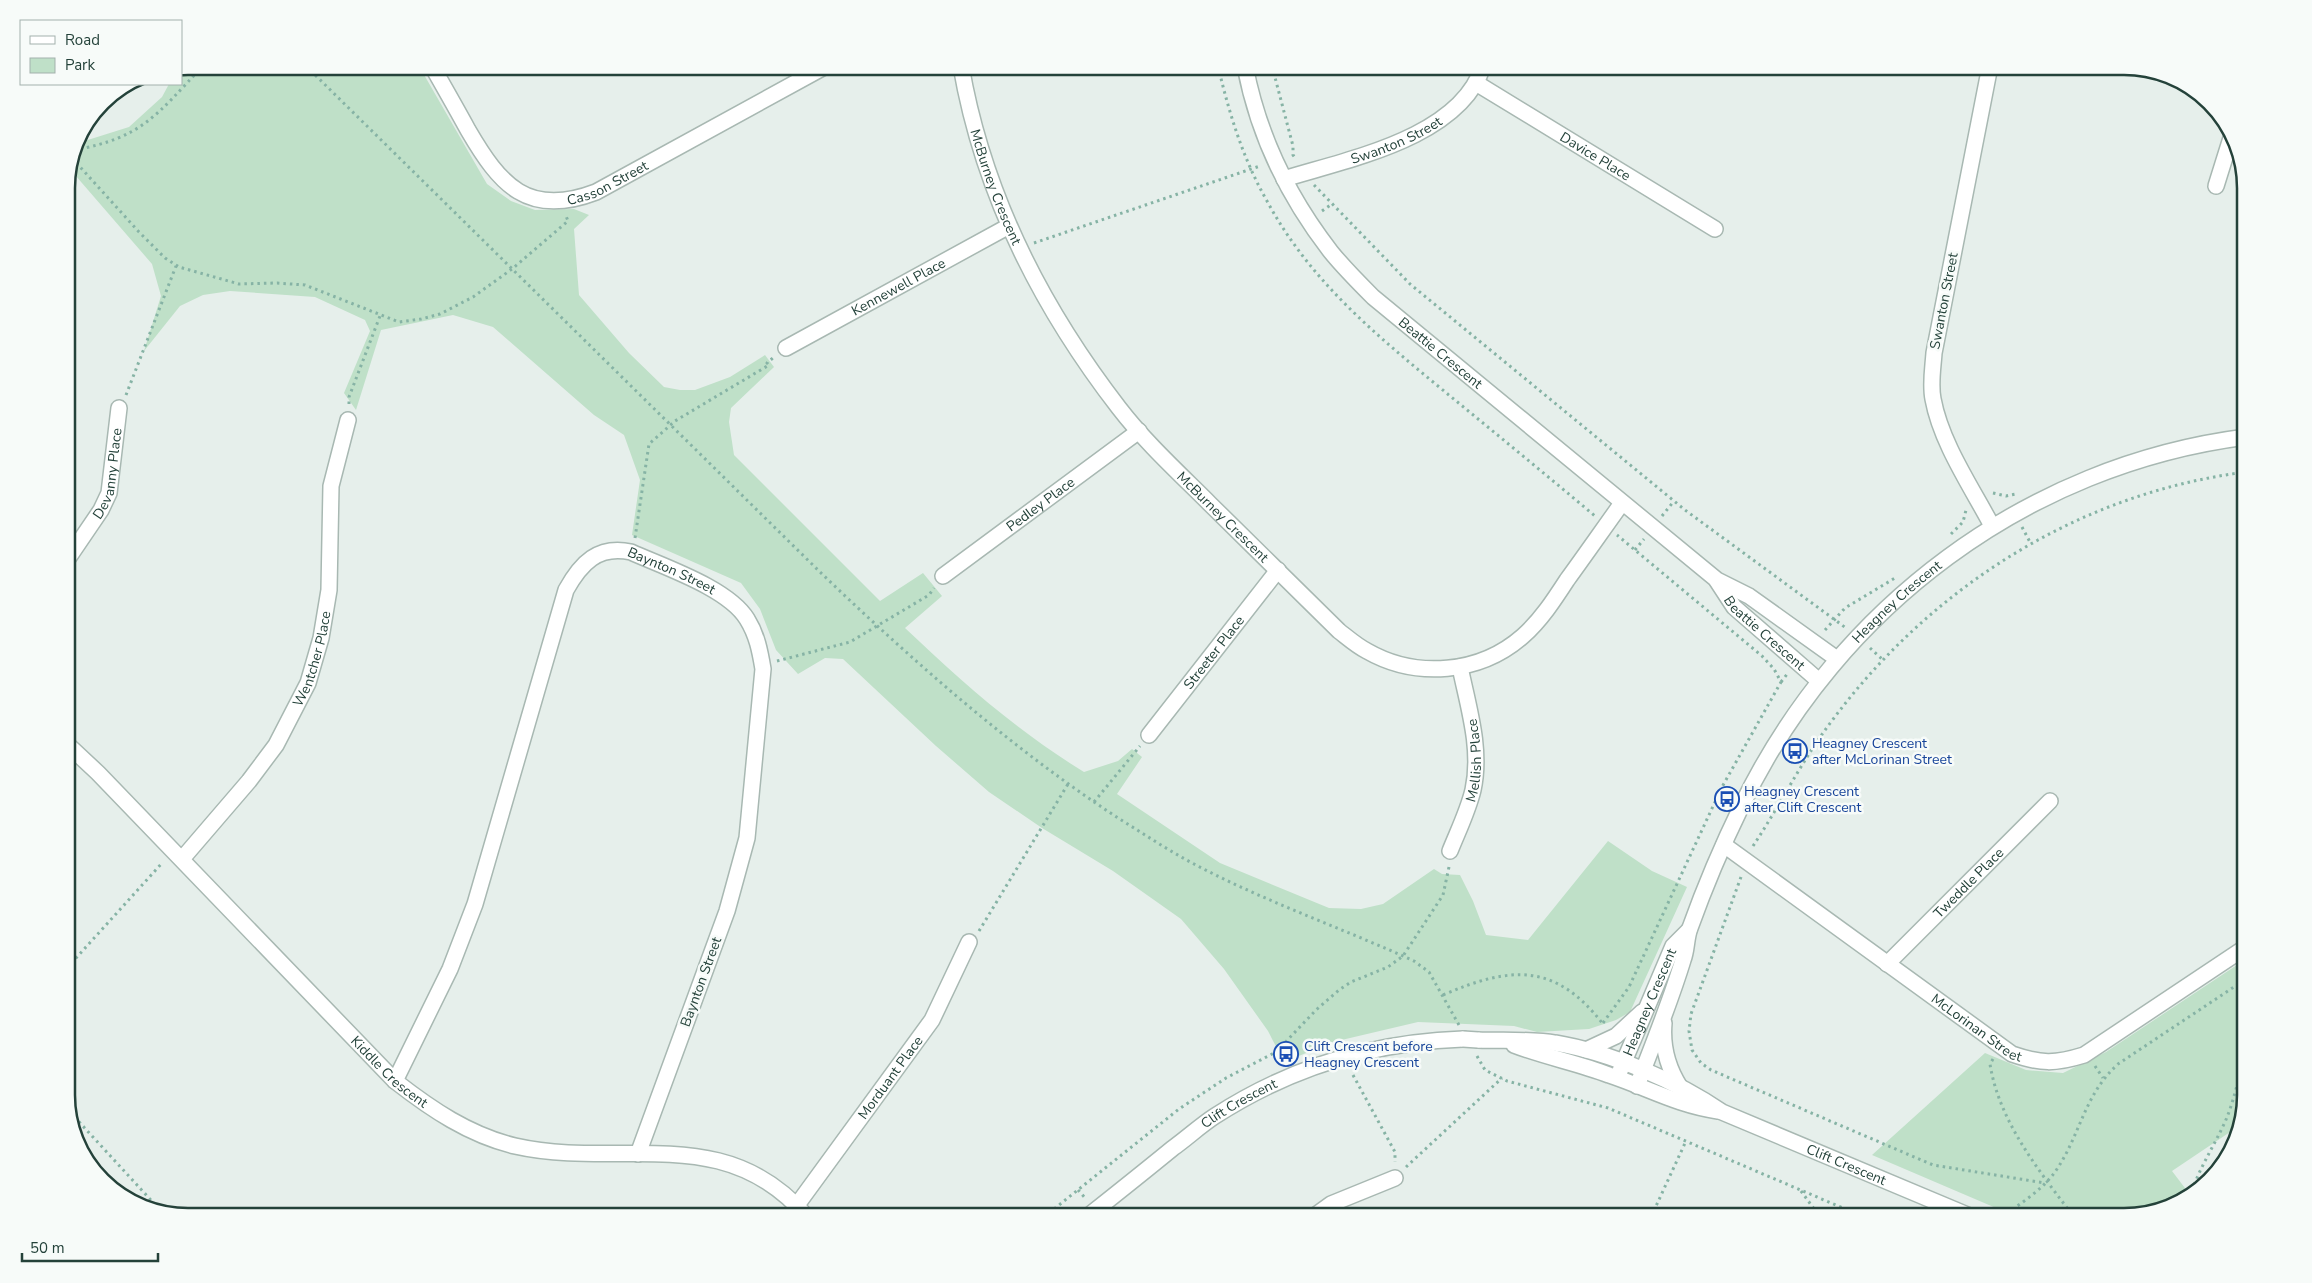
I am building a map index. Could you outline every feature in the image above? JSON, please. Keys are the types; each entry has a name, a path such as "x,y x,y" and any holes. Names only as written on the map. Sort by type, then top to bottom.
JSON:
{"street":[{"name":"Casson Street","path":"437,75 487,162 504,182 526,195 549,202 573,200 596,192 810,75"},
{"name":"McBurney Crescent","path":"963,75 974,125 995,193 1036,282 1067,335 1120,409 1139,431 1339,631 1366,651 1397,664 1428,670 1460,667 1487,659 1524,635 1545,612 1622,503"},
{"name":"Beattie Crescent","path":"1248,75 1264,133 1284,180 1315,230 1333,254 1373,297 1717,580 1749,596 1836,659"},
{"name":"Swanton Street","path":"1284,180 1402,141 1430,129 1455,109 1476,83 1480,75"},
{"name":"Swanton Street","path":"1988,75 1934,353 1931,384 1933,400 1941,429 1992,526"},
{"name":"Davice Place","path":"1476,83 1715,229"},
{"path":"2216,186 2228,146"},
{"name":"Kennewell Place","path":"786,348 1009,226"},
{"name":"Devanny Place","path":"75,547 101,510 109,493 119,408"},
{"name":"Wentcher Place","path":"178,854 276,745 308,683 321,638 329,590 331,486 348,420"},
{"name":"Pedley Place","path":"943,576 1139,431"},
{"name":"Heagney Crescent","path":"1636,1086 1684,958 1689,930 1724,846 1761,768 1798,709 1836,659 1909,586 1992,526 2081,481 2128,464 2176,450 2237,439"},
{"name":"Baynton Street","path":"395,1081 450,969 474,904 566,590 577,570 602,552 622,550 632,552 720,593 739,608 747,618 758,642 764,669 747,838 742,863 727,911 638,1154"},
{"name":"Streeter Place","path":"1149,735 1278,570"},
{"name":"Beattie Crescent","path":"1717,580 1734,606 1819,681"},
{"name":"Mellish Place","path":"1450,851 1473,789 1476,762 1474,736 1460,667"},
{"name":"Kiddle Crescent","path":"75,752 178,854 395,1081 432,1109 471,1131 513,1146 556,1153 696,1155 727,1162 757,1175 798,1208"},
{"name":"Tweddle Place","path":"1887,964 2050,801"},
{"name":"McLorinan Street","path":"1724,846 2012,1054 2036,1062 2060,1062 2084,1055 2237,953"},
{"name":"Heagney Crescent","path":"1618,1078 1674,946 1689,930"},
{"name":"Morduant Place","path":"804,1208 932,1020 969,942"},
{"path":"1586,1050 1616,1036 1634,1022 1648,1004"},
{"path":"1665,1011 1663,1034 1667,1058 1680,1086"},
{"name":"Clift Crescent","path":"1098,1208 1214,1117 1264,1087 1317,1064 1373,1048 1430,1040 1553,1042 1586,1050 1680,1086 1722,1112 1951,1208"},
{"name":"Clift Crescent","path":"1508,1042 1540,1055 1566,1061 1618,1078 1689,1107 1722,1112"},
{"path":"1325,1208 1395,1178"}],"path":[{"path":"83,148 117,140 147,124 194,75"},
{"path":"315,75 876,626 990,726 1068,784 1164,848 1196,866 1304,915 1403,956 1424,967 1443,995 1485,1070 1517,1084 1608,1108 1843,1208"},
{"path":"1274,75 1293,146 1293,155 1318,192 1410,284 1685,510 1835,618"},
{"path":"1020,248 1293,155"},
{"path":"78,165 139,232 165,258 176,266 239,284 304,285 399,322 440,314 473,297 512,268 568,221 564,201"},
{"path":"119,408 130,388 176,266"},
{"path":"348,420 349,397 380,316"},
{"path":"632,552 649,444 670,424 769,366 767,363 786,348"},
{"path":"1753,845 1765,830 1809,754 1856,689 1908,633 1964,588 2003,560 2071,523 2123,502 2205,478 2237,473"},
{"path":"1593,515 1594,521"},
{"path":"1602,1023 1629,987 1720,791 1781,682 1774,669 1762,656 1634,550"},
{"path":"764,669 771,663 850,642 929,595 943,576"},
{"path":"1094,802 1149,735"},
{"path":"1791,750 1794,745 1809,754"},
{"path":"969,942 984,925 1068,784"},
{"path":"1720,791 1728,795 1726,800"},
{"path":"1055,1208 1179,1109 1226,1078 1276,1052 1316,1010 1351,982 1388,967 1403,956 1443,896 1448,875 1450,851"},
{"path":"75,959 178,854"},
{"path":"1738,886 1691,1014 1690,1043 1693,1052 1701,1063 1711,1070 1933,1165 2046,1182"},
{"path":"1443,995 1478,980 1523,973 1553,982 1580,998 1607,1031"},
{"path":"2013,1208 2046,1182 2058,1168 2086,1107 2103,1078 2118,1064 2237,985"},
{"path":"2002,1046 1990,1064 1993,1084 2018,1137 2046,1182 2067,1208"},
{"path":"1276,1052 1280,1061"},
{"path":"1354,1075 1395,1152 1395,1178"},
{"path":"1395,1178 1502,1078"},
{"path":"2194,1183 2197,1174 2225,1122 2237,1084"},
{"path":"78,1121 153,1202"},
{"path":"1655,1208 1686,1141"},
{"path":"1800,1190 1813,1208"}],"green space":[{"path":"182,75 424,75 487,184 511,201 535,210 574,209 589,215 574,229 579,295 629,353 664,387 695,390 730,377 765,355 774,367 731,408 729,422 734,455 880,601 923,573 942,596 905,628 948,668 1013,723 1084,772 1118,761 1132,749 1142,757 1117,794 1220,863 1329,908 1361,909 1383,904 1434,869 1442,874 1460,875 1473,901 1486,935 1528,940 1608,841 1652,871 1687,887 1630,1012 1616,1020 1589,1029 1537,1032 1514,1026 1418,1022 1333,1042 1284,1062 1268,1031 1224,969 1181,919 1113,871 1042,828 989,792 936,746 843,659 825,658 798,674 776,650 760,609 741,583 632,535 640,480 624,435 594,415 493,327 453,315 381,330 356,410 344,393 370,331 365,320 315,297 230,291 203,295 180,306 144,351 161,296 152,264 76,176 79,159 86,141 129,127 162,97 168,85 182,85"},
{"path":"2237,965 2237,1095 2233,1124 2230,1132 2172,1171 2186,1190 2174,1196 2146,1206 2124,1208 1996,1208 1872,1155 1985,1053 2026,1070 2063,1073 2106,1052"}],"place":[{"name":"Heagney Crescent after McLorinan Street","path":"1795,751"},
{"name":"Heagney Crescent after Clift Crescent","path":"1727,799"},
{"name":"Clift Crescent before Heagney Crescent","path":"1286,1054"}]}
